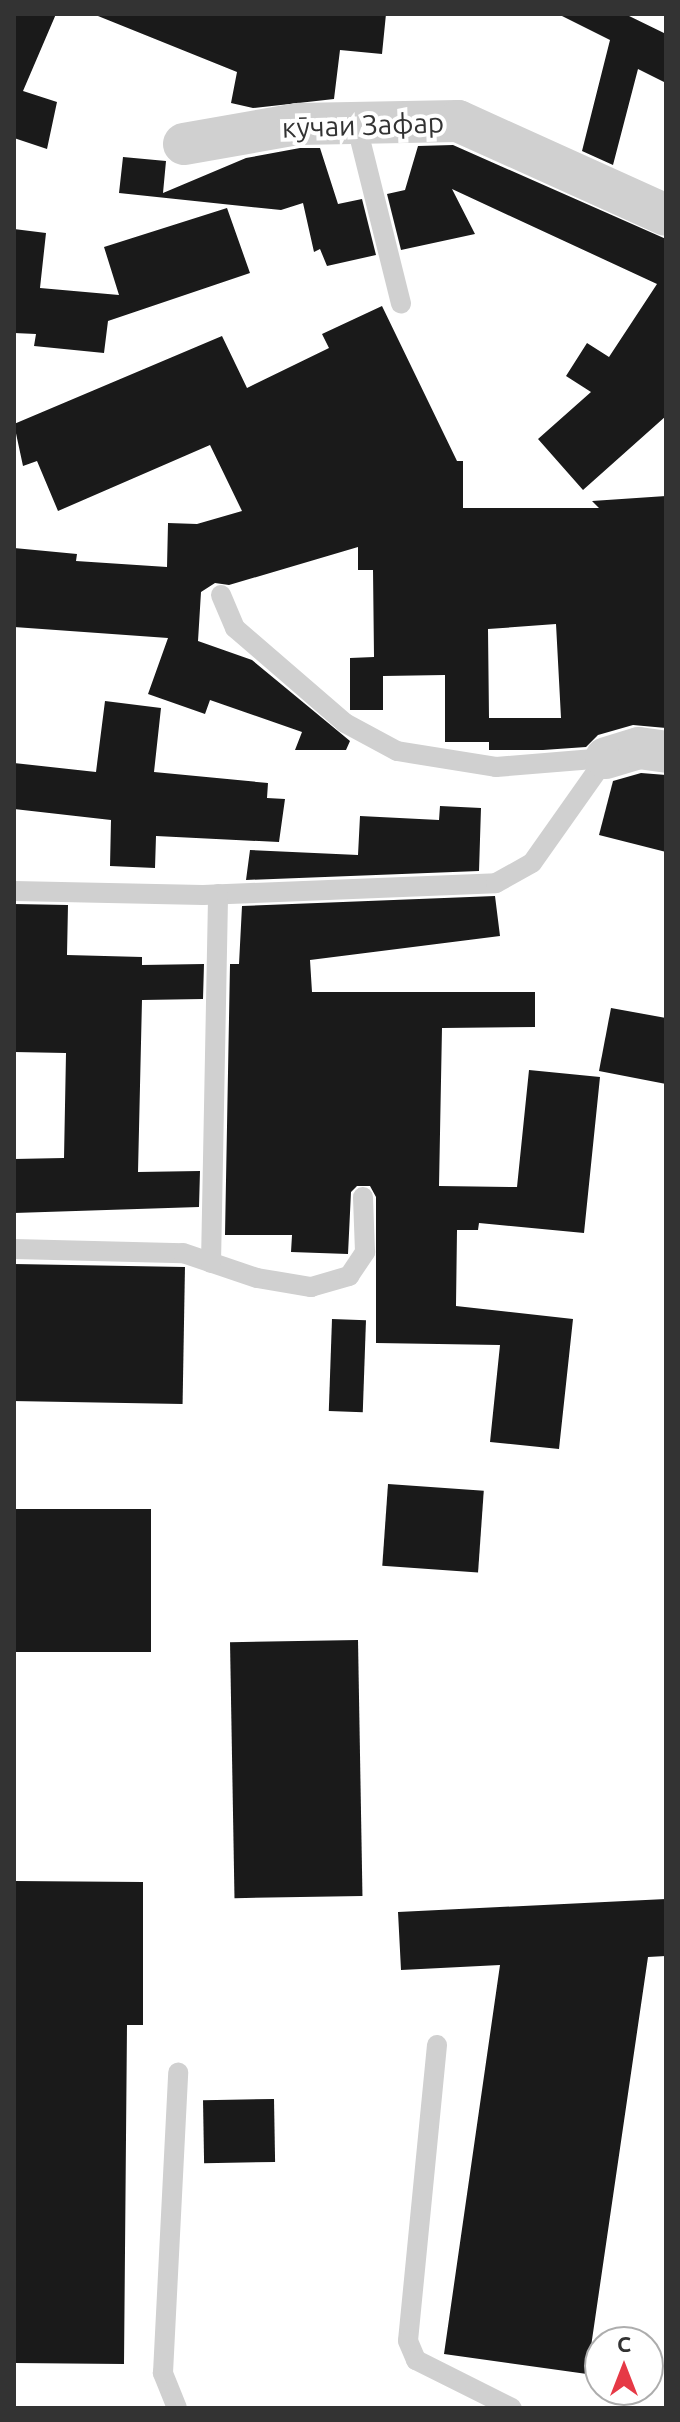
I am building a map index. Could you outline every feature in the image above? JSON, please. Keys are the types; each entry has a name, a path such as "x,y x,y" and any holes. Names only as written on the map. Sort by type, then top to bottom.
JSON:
{"street":[{"name":"кӯчаи Зафар","path":"184,144 298,124 458,121 666,215"},
{"path":"606,758 639,748 666,752"}],"lane":[{"path":"356,123 401,303"},
{"path":"221,595 235,628 345,723 397,751 496,767 606,758"},
{"path":"14,891 218,894 496,883 532,863 606,758"},
{"path":"211,1263 218,894"},
{"path":"14,1249 183,1253 211,1263 311,1287 349,1276 365,1252 363,1197"},
{"path":"437,2045 408,2341 416,2360 512,2408"},
{"path":"177,2408 163,2373 178,2072"}],"building":[{"path":"14,14 56,14 23,91 57,102 47,149 14,138"},
{"path":"93,14 386,14 382,54 340,50 334,99 253,108 231,103 237,72"},
{"path":"558,14 625,14 666,34 666,83 638,69 613,165 582,151 610,40"},
{"path":"453,145 666,239 666,416 583,490 538,439 591,392 566,376 587,343 609,357 657,284 452,189 475,234 401,250 387,194 405,190 418,146"},
{"path":"300,148 320,148 338,204 362,199 376,255 327,266 320,249 314,252 303,203 281,210 119,193 123,157 166,161 163,193 246,158"},
{"path":"227,208 250,273 108,321 104,353 34,346 36,334 14,333 14,229 46,233 40,288 119,295 104,247"},
{"path":"382,306 457,461 463,461 463,508 599,508 592,501 666,496 666,728 633,725 598,735 586,747 543,750 489,750 489,742 445,742 445,675 383,676 383,710 350,710 350,658 374,657 373,570 358,570 358,547 229,585 215,583 201,592 198,641 252,660 350,741 346,750 295,750 302,732 210,700 205,714 148,694 168,638 14,627 14,548 77,554 76,561 167,567 168,523 197,524 242,511 210,445 58,511 37,461 23,466 14,424 222,336 247,388 329,348 322,334","holes":["556,624 561,718 489,718 488,629"]},
{"path":"105,701 161,708 154,772 268,783 267,798 285,799 279,842 156,836 155,868 110,866 111,820 14,809 14,763 96,772"},
{"path":"641,773 666,775 666,852 599,835 613,781"},
{"path":"440,806 481,808 479,871 246,880 250,850 358,855 360,816 439,820"},
{"path":"495,896 500,936 310,960 312,992 535,992 535,1027 442,1028 439,1186 517,1187 529,1070 600,1077 584,1233 479,1223 478,1230 457,1230 456,1306 573,1319 559,1449 490,1442 500,1345 376,1343 376,1197 370,1186 357,1186 351,1192 348,1254 291,1252 292,1235 225,1235 230,964 239,964 242,906"},
{"path":"14,904 68,905 67,955 142,957 142,965 204,964 203,999 142,1000 138,1172 200,1171 199,1207 14,1213 14,1159 64,1158 66,1053 14,1052"},
{"path":"611,1008 666,1018 666,1084 599,1071"},
{"path":"14,1264 185,1267 183,1404 14,1401"},
{"path":"332,1319 366,1320 363,1412 329,1411"},
{"path":"388,1484 484,1491 478,1572 382,1566"},
{"path":"14,1509 151,1509 151,1652 14,1652"},
{"path":"358,1640 362,1896 234,1898 230,1642"},
{"path":"14,1881 143,1882 143,2025 127,2025 124,2364 14,2363"},
{"path":"666,1899 666,1956 648,1957 594,2326 584,2326 584,2374 444,2354 500,1965 401,1970 398,1912"},
{"path":"274,2099 275,2162 204,2163 203,2100"}]}
